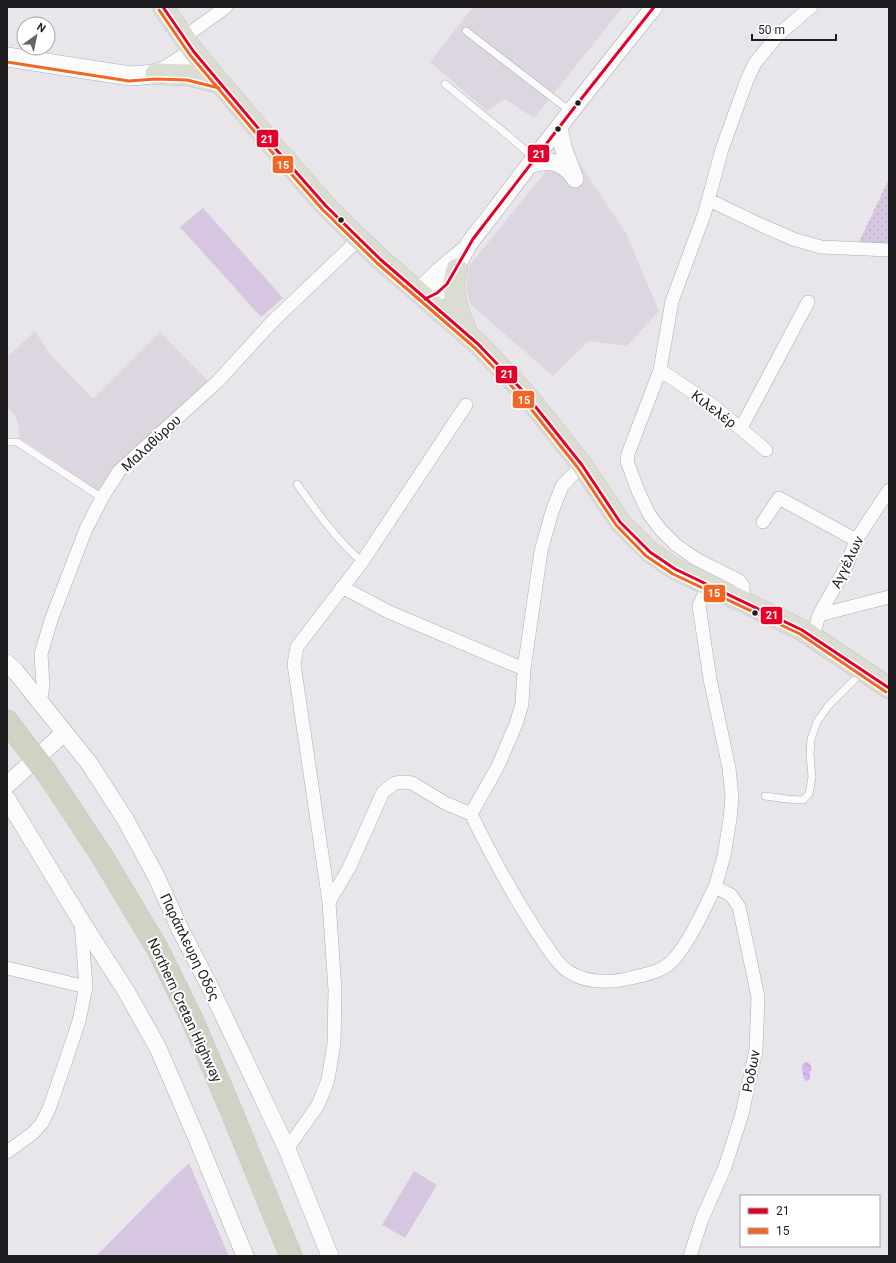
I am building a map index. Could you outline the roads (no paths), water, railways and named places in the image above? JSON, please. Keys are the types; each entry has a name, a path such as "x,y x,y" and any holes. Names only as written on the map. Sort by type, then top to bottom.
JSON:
{"highway":[{"name":"Northern Cretan Highway","path":"7,721 47,773 102,856 157,948 191,1017 291,1256"}],"main road":[{"path":"163,7 189,45 326,206 359,239 500,366 523,391 582,465 620,522 650,552 675,569 813,636 889,688"},
{"path":"156,74 166,70 189,45"},
{"path":"7,57 130,76 156,74 188,75 220,82"},
{"path":"452,266 455,297 468,336"}],"street":[{"path":"189,45 226,7"},
{"path":"421,296 436,294 443,288 452,266 570,111 654,7"},
{"path":"744,603 743,586 738,580 696,559 676,545 660,529 649,514 627,461 628,454 660,370 672,301 709,200 722,149 747,80 755,63 778,35 810,7"},
{"path":"532,162 552,161 568,170 575,179 563,147 559,127"},
{"path":"709,200 793,239 821,247 889,250"},
{"name":"Μαλαθύρου","path":"40,703 43,685 41,654 51,620 86,529 102,498 119,471 218,381 273,321 359,239"},
{"path":"741,428 808,302"},
{"name":"Κιλελέρ","path":"660,370 714,407 766,450"},
{"path":"287,1149 318,1105 328,1080 334,1043 335,990 329,902 294,664 297,647 362,562 466,405"},
{"path":"471,814 498,766 516,724 522,704 524,669 541,551 552,512 562,486 582,465"},
{"name":"Αγγέλων","path":"813,636 819,615 846,566 856,540 889,490"},
{"path":"763,522 779,498 856,540"},
{"path":"329,902 349,868 383,792 395,783 412,783 445,803 471,814 492,857 516,898 539,935 561,966 570,972 589,980 607,981 625,979 661,970 673,960 683,948 717,888 724,856 732,797 729,768 710,679 699,606 708,585"},
{"path":"342,587 389,612 524,669"},
{"path":"819,615 889,597"},
{"name":"Παράπλευρη Οδός","path":"7,663 16,672 89,763 125,819 156,876 180,929 209,985 287,1149 330,1256"},
{"path":"7,785 64,733"},
{"path":"7,799 81,921 126,991 158,1048 198,1141 239,1252"},
{"name":"Ροδων","path":"690,1256 702,1220 725,1167 740,1122 756,1050 758,997 739,907 731,895 717,888"},
{"path":"7,1152 33,1133 42,1123 49,1109 79,1021 86,987 81,921"},
{"path":"7,980 12,969 86,987"}],"lane":[{"path":"466,31 570,111"},
{"path":"445,84 510,137 532,162"},
{"path":"7,442 17,442 102,498"},
{"path":"297,484 346,548 362,562"},
{"path":"765,796 803,800 809,794 812,777 810,754 811,739 817,722 828,706 864,671"}],"water":[{"path":"807,1062 810,1064 812,1069 810,1072 810,1079 805,1081 802,1065"}]}
